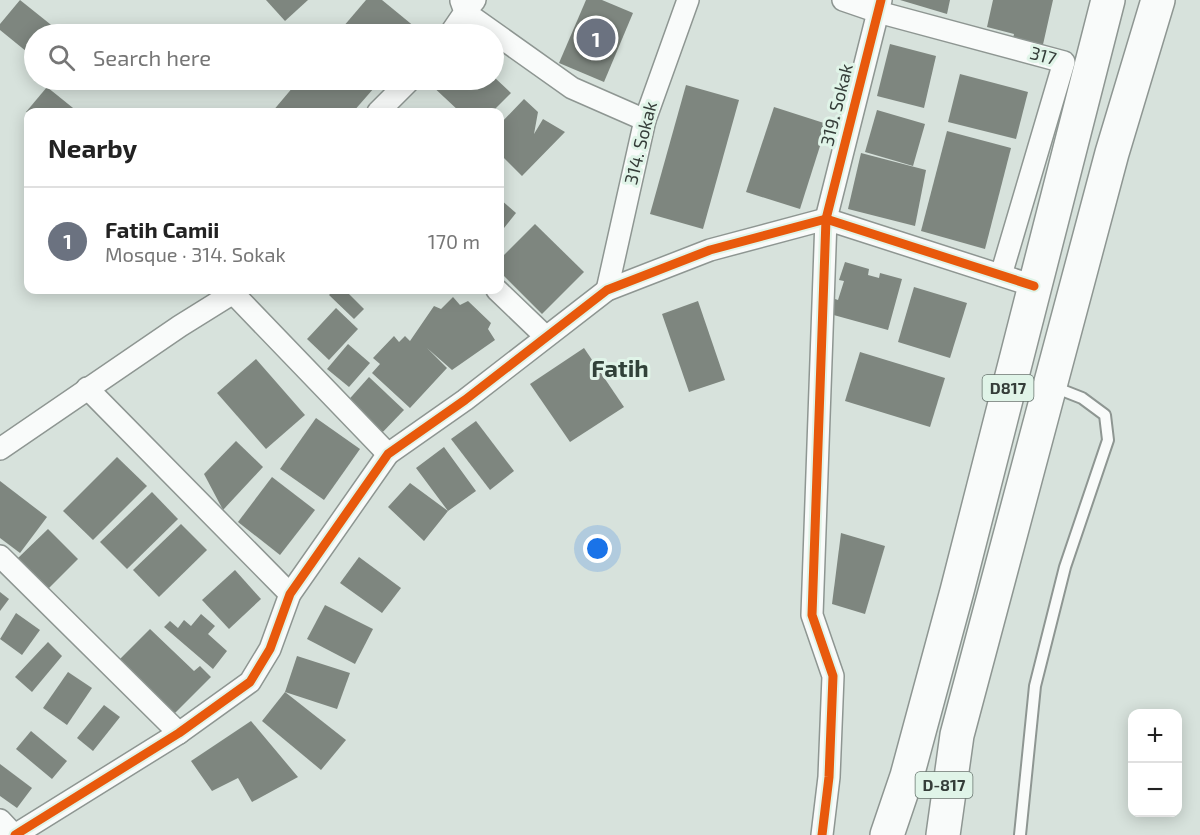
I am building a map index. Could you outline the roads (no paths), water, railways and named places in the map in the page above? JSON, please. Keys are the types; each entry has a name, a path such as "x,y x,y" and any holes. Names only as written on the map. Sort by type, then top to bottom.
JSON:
{"highway":[{"name":"D817","path":"907,776 957,591 1108,0"},
{"name":"D817","path":"957,735 1112,153 1158,0"},
{"path":"943,835 957,735"},
{"name":"D-817","path":"931,835 957,735"},
{"path":"887,835 907,776"},
{"name":"D-817","path":"893,835 907,776"}],"street":[{"name":"314. Sokak","path":"607,290 645,120 688,0"},
{"name":"317","path":"843,0 879,6 1064,62 1001,275"},
{"path":"456,24 467,4 492,24"},
{"name":"319. Sokak","path":"822,835 829,777 833,676 812,615 826,219 879,6"},
{"path":"504,34 572,88 645,120"},
{"path":"382,108 400,90"},
{"path":"0,820 15,835 180,733 250,682 270,649 290,594 388,454 465,400 544,336 607,290 710,250 826,219 1034,286"},
{"path":"0,448 229,294"},
{"path":"237,294 281,346 315,376 388,454"},
{"path":"501,294 544,336"},
{"path":"87,388 290,594"},
{"path":"0,556 180,733"}],"lane":[{"path":"1020,835 1035,686 1065,567 1109,432 1105,414 1082,398 1051,386"}],"place":[{"name":"Fatih Camii","path":"596,38"}],"district":[{"name":"Fatih","path":"620,369"}]}
